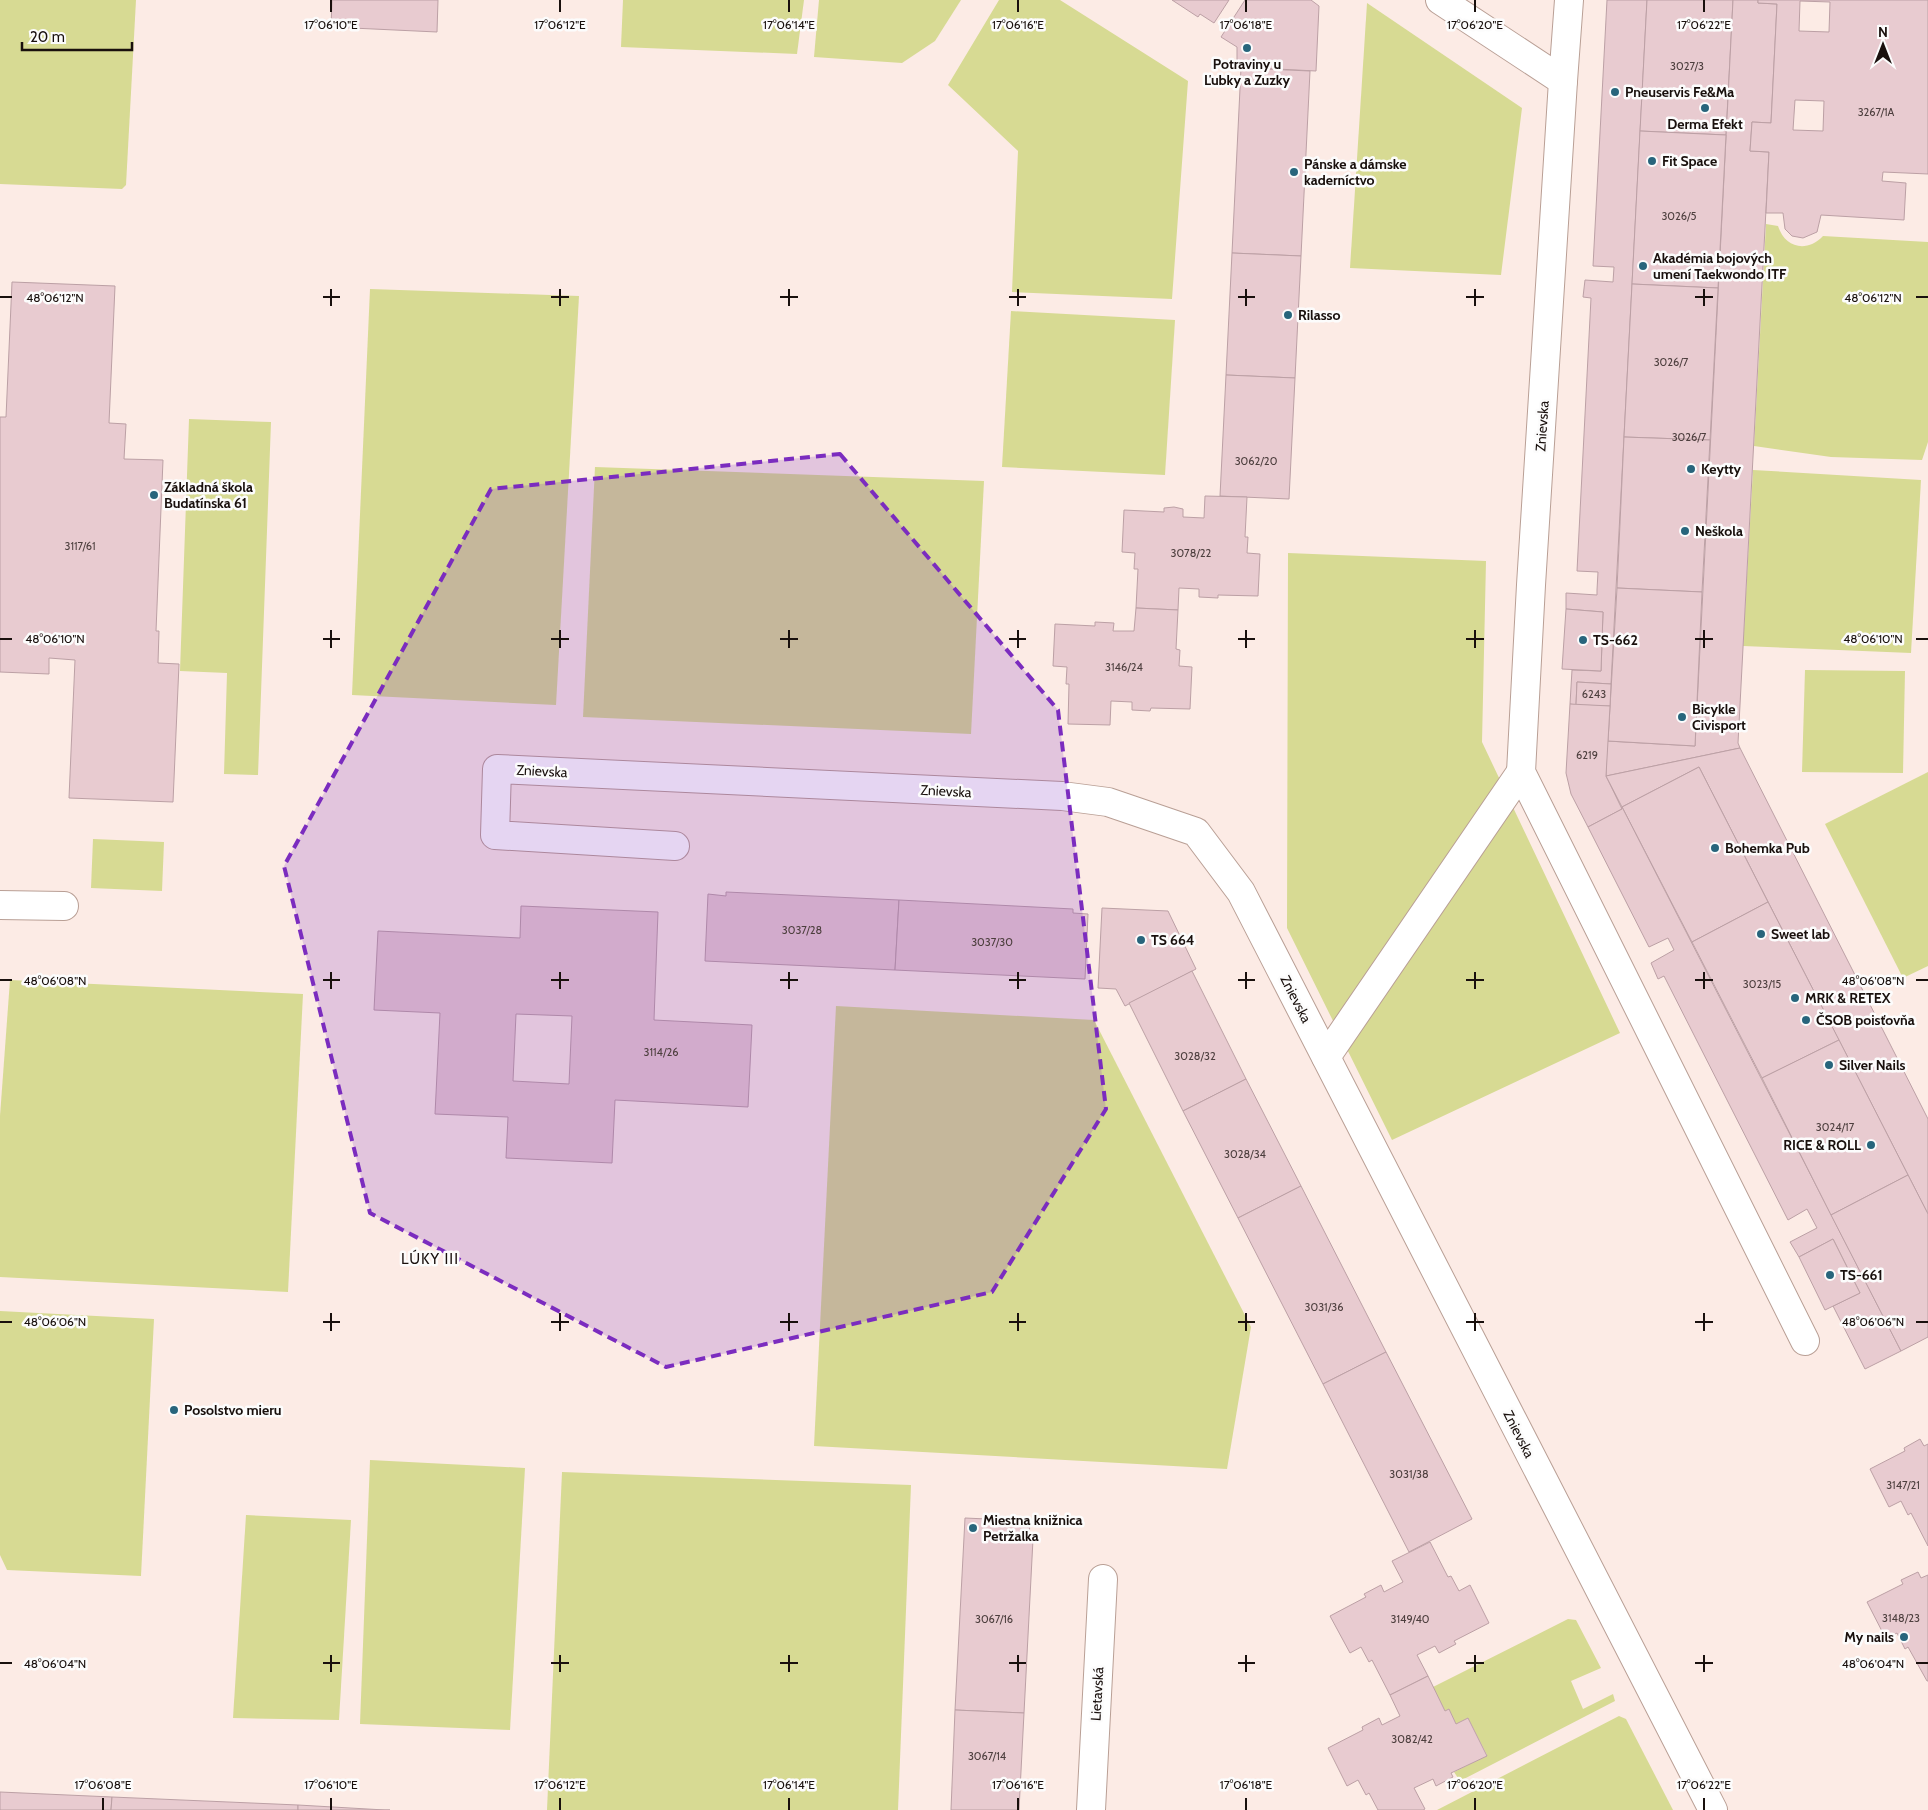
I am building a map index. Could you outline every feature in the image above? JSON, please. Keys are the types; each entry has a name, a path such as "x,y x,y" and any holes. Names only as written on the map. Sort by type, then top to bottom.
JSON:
{"street":[{"path":"1440,0 1563,81"},
{"name":"Znievska","path":"1569,0 1530,585 1521,772 1805,1341"},
{"name":"Znievska","path":"675,846 496,835 497,769 1062,796 1108,802 1196,832 1241,892 1712,1810"},
{"path":"1326,1057 1521,772"},
{"path":"0,905 64,906"},
{"name":"Lietavská","path":"1092,1810 1103,1579"}],"highlighted area":[{"path":"840,454 1058,710 1106,1109 992,1292 666,1367 370,1213 284,866 491,489"}],"green space":[{"path":"0,0 136,0 126,185 122,189 0,184"},
{"path":"623,0 804,0 797,54 621,47"},
{"path":"819,0 961,0 935,41 902,63 814,57"},
{"path":"999,0 1060,0 1188,81 1172,299 1012,292 1018,151 948,85"},
{"path":"1367,3 1522,108 1501,275 1350,268"},
{"path":"1766,224 1778,226 1786,239 1797,246 1810,245 1823,236 1928,242 1928,442 1922,460 1831,457 1754,446"},
{"path":"370,289 579,296 556,705 352,695"},
{"path":"1011,311 1175,320 1165,475 1002,467"},
{"path":"189,419 271,422 258,775 224,774 227,673 180,671"},
{"path":"595,467 984,481 971,734 583,717"},
{"path":"1753,470 1921,480 1911,653 1743,646"},
{"path":"1288,553 1486,561 1482,742 1620,1033 1392,1140 1287,928"},
{"path":"1805,670 1905,671 1903,773 1802,772"},
{"path":"1928,772 1928,966 1903,978 1825,824"},
{"path":"93,839 164,842 162,891 91,888"},
{"path":"10,980 303,994 288,1292 0,1277 0,1116"},
{"path":"836,1006 1094,1020 1251,1327 1227,1469 814,1446"},
{"path":"0,1311 154,1319 141,1576 7,1570 0,1555"},
{"path":"370,1460 525,1468 510,1730 360,1724"},
{"path":"562,1472 911,1485 898,1810 547,1810"},
{"path":"246,1515 351,1520 339,1720 233,1718"},
{"path":"1568,1619 1576,1620 1601,1668 1571,1681 1583,1709 1613,1694 1615,1701 1460,1781 1454,1772 1487,1755 1468,1718 1456,1724 1449,1709 1445,1711 1433,1687"},
{"path":"1619,1716 1626,1719 1673,1810 1437,1810"}],"building":[{"path":"332,0 438,0 437,32 331,27"},
{"path":"1172,0 1229,0 1214,23 1200,14 1198,17"},
{"path":"1245,0 1311,0 1319,6 1316,71 1237,67 1237,47 1221,37"},
{"path":"1607,0 1647,0 1611,684 1577,682 1576,705 1570,704 1572,670 1601,671 1603,612 1566,609 1566,593 1597,595 1598,572 1577,571 1591,298 1583,297 1585,280 1613,282 1614,267 1593,266"},
{"path":"1647,0 1733,0 1726,135 1640,131"},
{"path":"1733,0 1758,0 1758,3 1777,4 1771,123 1752,122 1750,151 1769,152 1738,743 1740,748 1606,776 1607,741 1695,746"},
{"path":"1758,0 1928,0 1928,174 1883,172 1882,181 1906,183 1904,220 1821,215 1817,232 1803,238 1792,236 1785,229 1783,213 1766,213 1769,152 1750,151 1752,122 1771,123 1777,4 1758,3","holes":["1800,1 1830,2 1829,32 1799,31","1795,100 1824,101 1823,131 1793,130"]},
{"path":"1241,68 1310,71 1301,256 1232,253"},
{"path":"1640,131 1726,135 1718,288 1632,284"},
{"path":"1232,253 1301,256 1295,378 1226,375"},
{"path":"12,282 115,286 109,423 126,424 124,459 163,460 156,631 159,631 158,663 179,664 173,802 69,798 75,660 49,658 49,674 0,672 0,417 6,417"},
{"path":"1632,284 1718,288 1710,440 1624,437"},
{"path":"1226,375 1295,378 1289,499 1220,496"},
{"path":"1624,437 1710,440 1702,592 1617,588"},
{"path":"1205,496 1247,497 1245,537 1248,537 1247,553 1260,554 1258,596 1218,595 1218,598 1199,597 1199,589 1179,588 1178,610 1136,608 1138,569 1134,569 1135,553 1122,552 1124,510 1164,512 1164,508 1174,507 1183,509 1183,517 1204,518"},
{"path":"1617,588 1702,592 1695,746 1608,741"},
{"path":"1136,608 1178,610 1176,649 1180,650 1179,666 1192,667 1190,709 1151,708 1150,711 1132,710 1132,702 1111,701 1110,725 1068,724 1069,684 1066,684 1067,667 1053,666 1055,624 1095,626 1095,622 1114,623 1113,631 1134,631"},
{"name":"TS-662","path":"1566,609 1603,612 1601,671 1562,669"},
{"path":"1577,682 1611,684 1610,706 1576,705"},
{"path":"1570,704 1610,706 1606,776 1622,809 1588,827 1571,794 1566,773"},
{"path":"1740,748 1928,1119 1928,1214 1699,767 1622,807 1606,776"},
{"path":"1699,767 1768,902 1692,942 1622,807"},
{"path":"1622,807 1901,1351 1865,1369 1833,1306 1860,1293 1833,1239 1799,1257 1790,1242 1817,1228 1807,1209 1788,1220 1664,976 1658,979 1651,963 1674,950 1668,938 1649,947 1588,827 1622,809"},
{"path":"726,892 899,900 895,970 705,961 708,894 726,896"},
{"path":"899,900 1073,909 1073,913 1088,914 1085,979 895,970"},
{"path":"1768,902 1839,1040 1762,1078 1692,942"},
{"path":"521,906 658,912 654,1020 752,1025 748,1107 615,1100 612,1163 506,1158 508,1117 435,1114 440,1013 374,1010 378,931 520,938","holes":["516,1014 572,1016 569,1084 513,1081"]},
{"name":"TS 664","path":"1102,908 1168,911 1196,969 1125,1006 1116,989 1098,988"},
{"path":"1192,971 1246,1079 1183,1111 1129,1003"},
{"path":"1839,1040 1908,1175 1831,1215 1762,1078"},
{"path":"1246,1079 1301,1186 1238,1218 1183,1111"},
{"path":"1908,1175 1928,1214 1928,1337 1901,1351 1831,1215"},
{"path":"1301,1186 1386,1352 1323,1384 1238,1218"},
{"name":"TS-661","path":"1833,1239 1860,1293 1825,1310 1799,1257"},
{"path":"1386,1352 1472,1519 1409,1552 1323,1384"},
{"path":"1920,1439 1924,1446 1928,1444 1928,1546 1911,1513 1908,1515 1901,1501 1889,1507 1870,1469 1905,1451 1904,1448"},
{"path":"965,1518 1030,1521 1029,1539 1033,1539 1024,1713 955,1710"},
{"path":"1430,1542 1448,1577 1451,1576 1459,1591 1470,1585 1489,1623 1454,1641 1456,1644 1439,1653 1435,1646 1417,1655 1428,1676 1390,1695 1372,1660 1369,1662 1361,1647 1350,1653 1330,1616 1366,1597 1364,1594 1381,1585 1384,1592 1403,1582 1392,1561"},
{"path":"1918,1572 1921,1578 1928,1575 1928,1681 1908,1647 1905,1649 1897,1633 1886,1639 1867,1602 1903,1584 1901,1580"},
{"path":"1428,1676 1445,1711 1449,1709 1456,1724 1468,1718 1487,1756 1451,1773 1453,1777 1436,1786 1433,1779 1414,1788 1425,1809 1423,1810 1378,1810 1369,1793 1366,1795 1358,1780 1347,1786 1328,1748 1363,1730 1362,1727 1379,1718 1382,1725 1400,1716 1390,1695"},
{"path":"955,1710 1024,1713 1019,1810 951,1810"},
{"path":"0,1792 112,1797 111,1810 0,1810"},
{"path":"112,1797 298,1805 298,1810 111,1810"},
{"path":"298,1805 385,1810 298,1810"}],"place":[{"name":"Potraviny u Ľubky a Zuzky","path":"1247,48"},
{"name":"Pneuservis Fe&Ma","path":"1615,92"},
{"name":"Derma Efekt","path":"1705,108"},
{"name":"Fit Space","path":"1652,161"},
{"name":"Pánske a dámske kaderníctvo","path":"1294,172"},
{"name":"Akadémia bojových umení Taekwondo ITF","path":"1643,266"},
{"name":"Rilasso","path":"1288,315"},
{"name":"Keytty","path":"1691,469"},
{"name":"Základná škola Budatínska 61","path":"154,495"},
{"name":"Neškola","path":"1685,531"},
{"name":"TS-662","path":"1583,640"},
{"name":"Bicykle Civisport","path":"1682,717"},
{"name":"Bohemka Pub","path":"1715,848"},
{"name":"Sweet lab","path":"1761,934"},
{"name":"TS 664","path":"1141,940"},
{"name":"MRK & RETEX","path":"1795,998"},
{"name":"ČSOB poisťovňa","path":"1806,1020"},
{"name":"Silver Nails","path":"1829,1065"},
{"name":"RICE & ROLL","path":"1871,1145"},
{"name":"TS-661","path":"1830,1275"},
{"name":"Posolstvo mieru","path":"174,1410"},
{"name":"Miestna knižnica Petržalka","path":"973,1528"},
{"name":"My nails","path":"1904,1637"}],"district":[{"name":"LÚKY III","path":"430,1259"}]}
